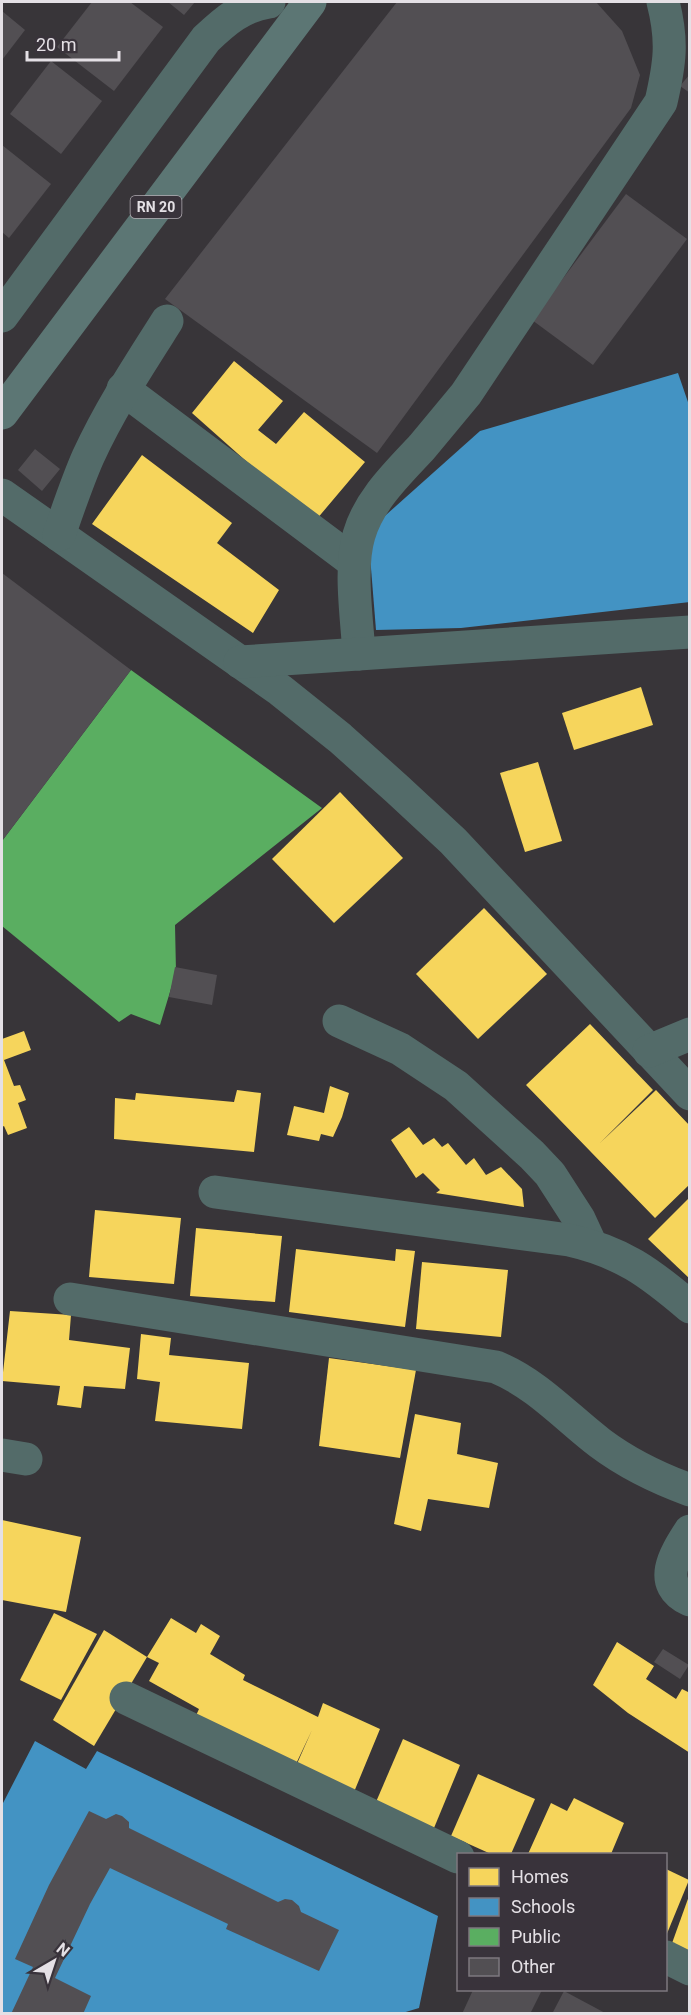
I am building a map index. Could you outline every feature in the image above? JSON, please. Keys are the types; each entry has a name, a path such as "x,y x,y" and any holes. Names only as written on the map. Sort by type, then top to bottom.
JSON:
{"main road":[{"name":"RN 20","path":"2,413 13,373 310,2"}],"street":[{"path":"2,316 206,39 233,15 258,3 269,2"},
{"path":"359,654 354,562 358,535 369,510 385,488 440,427 466,394 660,102 670,66 670,29 663,2"},
{"path":"59,535 88,457 123,389 167,321"},
{"path":"123,389 354,562"},
{"path":"2,495 280,690 331,731 453,841 690,1094"},
{"path":"240,662 690,632"},
{"path":"339,1021 400,1049 456,1086 550,1174 570,1204 591,1245"},
{"path":"649,1051 690,1034"},
{"path":"214,1192 569,1240 591,1245 634,1263 690,1307"},
{"path":"70,1299 496,1367 534,1388 599,1442 625,1460 652,1476 690,1490"},
{"path":"690,1531 674,1555 670,1574 678,1591 690,1600"},
{"path":"126,1698 457,1856"},
{"path":"667,1958 690,1969"}],"building: Homes":[{"path":"234,361 283,401 258,430 276,444 304,412 365,462 316,520 192,413"},
{"path":"142,455 232,523 217,543 279,590 253,633 92,524"},
{"path":"641,687 653,725 574,750 562,713"},
{"path":"538,762 562,841 525,852 500,773"},
{"path":"340,792 403,858 334,923 272,859"},
{"path":"484,908 547,974 478,1039 416,974"},
{"path":"590,1024 653,1090 600,1143 656,1090 690,1126 690,1184 655,1218 526,1085"},
{"path":"24,1031 31,1050 4,1060 14,1086 20,1085 26,1100 18,1103 27,1128 8,1135 4,1126 2,1127 2,1039"},
{"path":"330,1086 349,1093 333,1137 321,1134 319,1141 287,1135 294,1106 324,1113"},
{"path":"237,1090 261,1093 254,1152 114,1139 115,1098 135,1100 136,1093 234,1102"},
{"path":"409,1127 423,1145 434,1138 442,1147 448,1143 466,1165 474,1158 486,1175 501,1167 522,1189 524,1207 436,1193 440,1190 423,1173 416,1178 391,1140"},
{"path":"690,1197 690,1279 648,1239"},
{"path":"95,1210 181,1218 174,1284 89,1277"},
{"path":"196,1228 282,1236 275,1302 190,1296"},
{"path":"296,1249 395,1261 396,1249 415,1251 405,1327 289,1312"},
{"path":"422,1262 508,1270 501,1337 416,1329"},
{"path":"10,1311 71,1315 69,1340 130,1348 125,1389 84,1386 81,1408 57,1405 60,1386 2,1381"},
{"path":"141,1334 171,1338 169,1355 249,1363 242,1429 155,1421 160,1382 137,1379"},
{"path":"329,1358 416,1370 400,1458 319,1446"},
{"path":"415,1414 461,1423 457,1454 498,1463 489,1508 428,1499 421,1531 394,1524"},
{"path":"2,1520 81,1537 66,1612 2,1600"},
{"path":"54,1613 97,1634 61,1700 20,1680"},
{"path":"171,1618 196,1633 201,1624 220,1636 210,1654 245,1675 243,1680 318,1717 323,1703 380,1729 354,1792 296,1766 312,1730 295,1766 193,1722 199,1709 149,1681 159,1663 147,1657"},
{"path":"104,1630 147,1657 94,1746 53,1720"},
{"path":"617,1642 654,1666 646,1679 676,1699 682,1689 690,1693 690,1753 628,1713 593,1685"},
{"path":"403,1739 460,1765 434,1828 376,1802"},
{"path":"478,1774 535,1799 511,1853 489,1853 451,1836"},
{"path":"574,1798 624,1823 611,1853 528,1853 551,1803 567,1811"},
{"path":"667,1869 689,1880 667,1934"},
{"path":"690,1896 690,1955 671,1946"}],"building: Schools":[{"path":"678,373 690,408 690,602 461,628 376,630 368,531 480,431"},
{"path":"35,1741 86,1769 97,1751 438,1916 419,2008 399,2014 2,2014 2,1805"}],"building: Public":[{"path":"131,670 322,808 175,925 176,972 160,1025 131,1014 119,1022 2,926 2,841"}],"building: Other":[{"path":"92,2 130,2 163,27 114,91 57,47"},
{"path":"168,2 195,2 184,15"},
{"path":"397,2 596,2 622,31 640,75 631,108 377,453 165,299"},
{"path":"2,11 25,30 2,60"},
{"path":"51,61 102,101 61,154 10,114"},
{"path":"690,74 690,93 680,86"},
{"path":"2,145 51,184 9,238 2,232"},
{"path":"626,194 687,239 593,365 532,320"},
{"path":"35,449 60,469 42,491 18,470"},
{"path":"2,573 131,670 2,841"},
{"path":"175,967 217,975 212,1005 169,997"},
{"path":"663,1649 689,1665 680,1679 654,1662"},
{"path":"89,1811 106,1819 116,1814 122,1816 129,1822 129,1828 278,1902 285,1899 292,1900 299,1906 301,1912 339,1930 319,1971 226,1929 228,1924 110,1868 55,1978 91,1996 83,2014 11,2014 33,1967 15,1959 49,1885"},
{"path":"473,1991 542,1991 530,2014 462,2014"},
{"path":"564,1991 607,2014 552,2014"}]}
